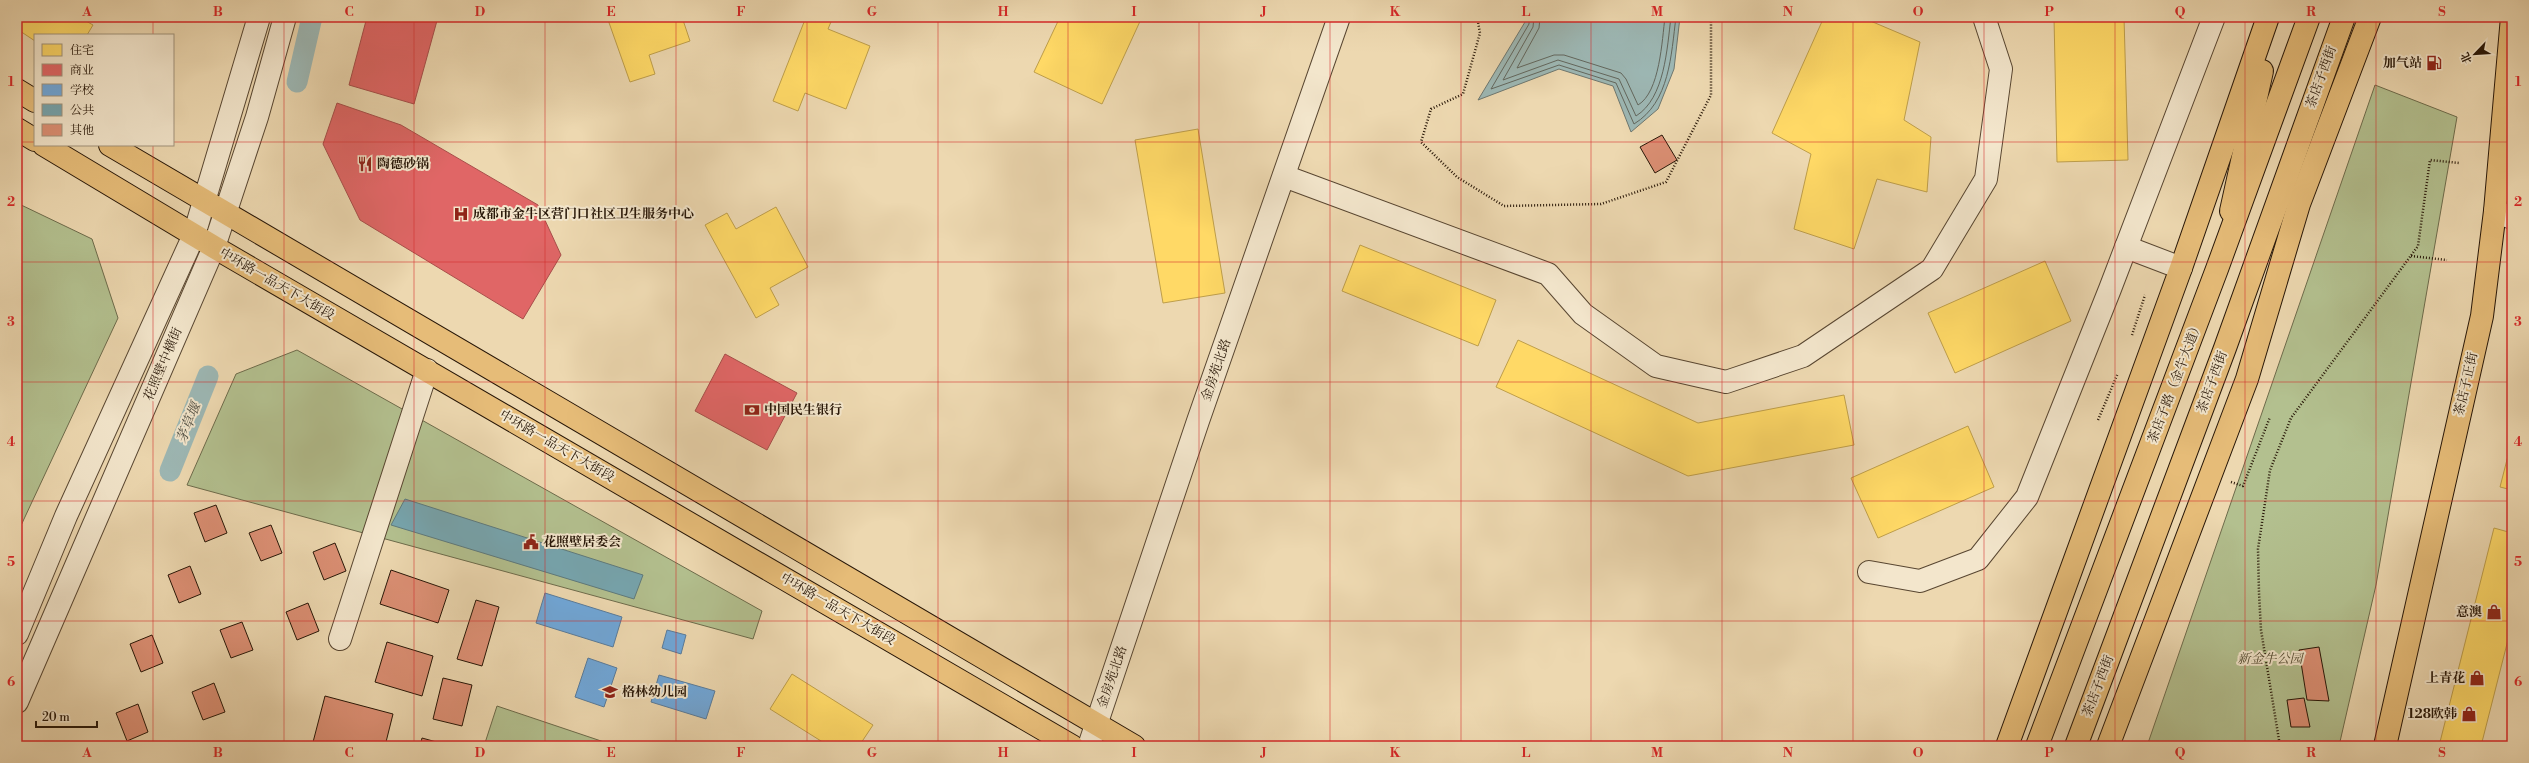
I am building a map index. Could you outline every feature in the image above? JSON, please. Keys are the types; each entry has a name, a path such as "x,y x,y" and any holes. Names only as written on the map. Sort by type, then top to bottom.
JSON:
{"main road":[{"path":"2007,746 2181,268 2268,17"},
{"path":"2218,269 2274,17"},
{"name":"茶店子西街","path":"2076,746 2225,348 2344,17"},
{"path":"2108,746 2247,379 2299,204 2370,17"},
{"name":"茶店子正街","path":"2385,746 2504,214 2512,17"},
{"name":"茶店子路（金牛大道）","path":"2037,746 2218,269 2305,24"},
{"path":"17,90 34,99"},
{"path":"17,129 34,139"},
{"name":"中环路一品天下大街段","path":"46,146 214,247 1072,746"},
{"path":"112,146 1134,746"}],"street":[{"name":"花照壁中横街","path":"17,634 66,516 194,235 206,202 259,17"},
{"name":"花照壁中横街","path":"17,702 214,247 257,117 285,17"},
{"name":"金房苑北路","path":"1089,746 1339,17"},
{"path":"1284,176 1548,274 1584,314 1656,366 1726,382 1803,356 1932,270 1986,179 2002,69 1984,17"},
{"path":"1869,572 1920,581 1978,559 2027,497 2126,247 2214,17"},
{"path":"2126,247 2181,268"},
{"path":"340,639 372,535 427,370"}],"path":[{"path":"1477,17 1480,33 1463,94 1431,109 1421,142 1457,177 1504,206 1601,204 1666,182 1711,95 1711,17"},
{"path":"2280,746 2261,630 2259,593 2258,549 2270,470 2291,418 2418,246 2430,160 2459,164"},
{"path":"2411,256 2447,260"},
{"path":"2131,337 2145,296"},
{"path":"2098,420 2119,372"},
{"path":"2231,482 2243,486 2270,417"}],"green space":[{"name":"新金牛公园","path":"2375,85 2457,117 2376,585 2339,746 2147,746"},
{"path":"17,203 92,239 118,318 17,534"},
{"path":"297,350 762,611 753,639 187,485 236,374"},
{"path":"497,706 616,746 484,746"}],"water":[{"path":"1525,17 1680,17 1674,69 1658,109 1631,132 1613,86 1559,69 1478,100 1525,22"}],"building: 住宅":[{"path":"17,17 79,17 93,25 88,34 34,34 34,40 17,29"},
{"path":"607,17 682,17 690,41 649,55 655,74 630,82"},
{"path":"806,17 833,17 828,29 870,46 846,109 805,93 798,111 773,101"},
{"path":"1060,17 1142,17 1102,104 1034,72"},
{"path":"1824,17 1861,17 1920,42 1904,120 1931,137 1927,192 1877,179 1854,249 1794,229 1811,154 1772,133"},
{"path":"2054,17 2124,17 2128,160 2057,162"},
{"path":"1198,129 1225,293 1163,303 1135,140"},
{"path":"776,207 808,267 770,288 779,305 756,318 705,225 727,213 736,229"},
{"path":"1360,245 1496,300 1478,346 1342,291"},
{"path":"2045,261 2071,321 1955,373 1928,313"},
{"path":"1518,340 1698,423 1844,395 1854,445 1688,476 1496,387"},
{"path":"1968,426 1994,487 1878,538 1851,478"},
{"path":"2512,440 2512,490 2500,487"},
{"path":"2494,528 2512,533 2512,624 2481,746 2439,746"},
{"path":"792,674 873,725 859,746 829,746 770,709"}],"building: 商业":[{"path":"367,17 438,17 414,104 349,85"},
{"path":"337,103 401,125 538,205 561,255 523,319 360,220 323,144"},
{"path":"725,354 797,393 767,450 695,411"}],"building: 学校":[{"path":"545,593 622,617 613,647 536,623"},
{"path":"667,630 686,635 681,654 662,648"},
{"path":"588,658 617,668 604,707 575,697"},
{"path":"659,675 715,691 706,719 651,702"}],"building: 公共":[{"path":"405,499 643,575 634,599 391,525"}],"building: 其他":[{"path":"1662,135 1677,160 1655,173 1640,147"},
{"path":"216,505 227,533 205,542 194,513"},
{"path":"271,525 282,553 261,561 249,533"},
{"path":"335,543 346,571 324,580 313,552"},
{"path":"190,566 201,594 179,603 168,575"},
{"path":"391,570 449,590 438,623 380,604"},
{"path":"476,600 499,607 482,666 457,659"},
{"path":"308,603 319,631 297,640 286,612"},
{"path":"242,622 253,650 231,658 220,630"},
{"path":"152,635 163,663 141,672 130,644"},
{"path":"387,642 433,656 422,696 375,682"},
{"path":"2319,647 2329,701 2307,700 2299,650"},
{"path":"443,678 472,685 462,726 433,719"},
{"path":"214,683 225,712 203,720 192,692"},
{"path":"325,696 393,714 385,746 312,746"},
{"path":"2304,698 2310,727 2291,727 2287,700"},
{"path":"138,704 148,732 127,741 116,713"},
{"path":"422,738 451,746 420,746"}],"waterway":[{"name":"茅草堰","path":"297,82 312,17"},
{"name":"茅草堰","path":"170,471 208,376"}],"place":[{"name":"加气站","path":"2434,63"},
{"name":"陶德砂锅","path":"365,164"},
{"name":"成都市金牛区营门口社区卫生服务中心","path":"461,214"},
{"name":"中国民生银行","path":"752,410"},
{"name":"花照壁居委会","path":"531,542"},
{"name":"意澳","path":"2494,612"},
{"name":"上青花","path":"2477,678"},
{"name":"格林幼儿园","path":"610,692"},
{"name":"128欧韩","path":"2469,714"}]}
